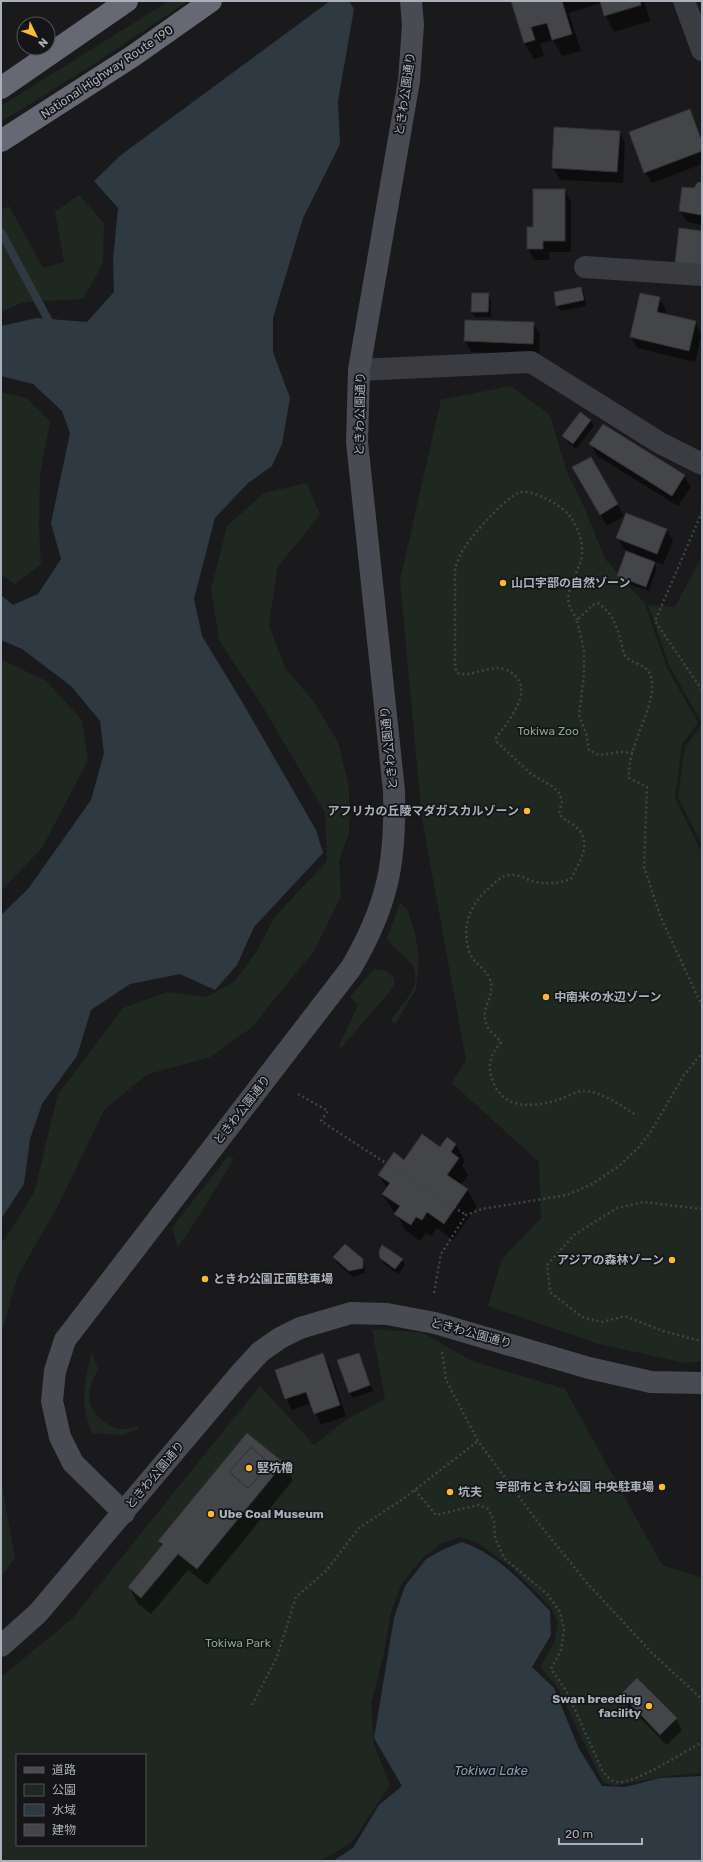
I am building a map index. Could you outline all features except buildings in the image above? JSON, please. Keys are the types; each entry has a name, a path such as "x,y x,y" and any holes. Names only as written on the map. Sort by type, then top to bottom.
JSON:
{"highway":[{"path":"1,88 127,1"},
{"name":"National Highway Route 190","path":"1,141 133,56 211,1"}],"street":[{"name":"ときわ公園通り","path":"411,1 413,25 409,81 359,370 357,442 394,791 395,823 392,864 385,894 374,925 351,968 65,1340 55,1371 52,1401 60,1437 73,1463 124,1513 239,1375 260,1352 280,1338 300,1328 351,1313 386,1314 435,1322 589,1368 651,1382 702,1383"},
{"path":"684,1 702,50"},
{"path":"585,267 702,275"},
{"path":"359,370 531,362 660,443 702,464"},
{"path":"1,1646 38,1613 124,1513"}],"path":[{"path":"632,753 620,752 599,755 590,750 586,733 579,715 584,675 584,650 577,620 569,604 569,592 581,561 582,548 578,531 568,514 556,504 535,494 518,492 501,506 472,537 460,555 454,569 455,667 457,673 463,675 498,668 509,670 517,677 521,685 520,697 514,712 496,738 497,742 531,774 552,786 560,794 562,802 559,814 563,819 575,826 583,836 586,845 571,879 561,883 543,883 509,874 500,877 472,906 468,918 467,936 469,952 476,963 488,974 493,985 491,997 484,1009 488,1027 501,1042 490,1060 490,1075 499,1093 511,1102 531,1106 557,1100 581,1091 597,1092 636,1115"},
{"path":"702,512 654,620 702,690"},
{"path":"577,620 593,605 598,603 606,608 612,618 624,654 631,661 644,666 649,672 653,684 652,697 632,753 628,770 629,778 647,787 644,867 661,918 702,1006"},
{"path":"434,1292 441,1254 466,1215 482,1209 567,1195 592,1184 619,1166 638,1148 650,1133 684,1075 702,1053"},
{"path":"298,1094 328,1111 321,1121 466,1215"},
{"path":"702,1209 644,1202 617,1208 574,1235 547,1265 550,1292 582,1316 602,1322 625,1316 663,1331 697,1340 702,1338"},
{"path":"441,1349 446,1380 478,1441 540,1525 587,1583 654,1655 702,1699"},
{"path":"252,1705 277,1657 296,1598 326,1571 359,1528 415,1490 478,1441"},
{"path":"415,1490 436,1515 479,1504 488,1509 494,1521 495,1538 504,1558 548,1595 560,1612 564,1630 561,1650 551,1669 567,1692 603,1772 609,1778 617,1782 628,1780 652,1770 702,1742"}],"green space":[{"path":"169,1 188,1 94,64 1,122 1,106"},
{"path":"79,195 104,223 103,263 83,299 24,302 1,312 1,210 9,206 43,268 64,262 55,212"},
{"name":"Tokiwa Zoo","path":"511,386 550,415 566,470 584,507 605,559 645,604 667,668 698,723 682,744 675,798 702,853 702,1361 685,1363 599,1344 488,1306 502,1259 541,1218 539,1162 452,1083 466,1060 422,819 400,580 441,400"},
{"path":"1,392 26,398 50,421 40,474 39,528 41,564 15,584 1,575"},
{"path":"307,483 320,515 277,568 269,625 285,668 314,702 338,742 349,788 349,833 339,861 341,896 314,951 251,1028 210,1057 148,1074 104,1110 58,1206 18,1275 1,1335 1,1241 5,1239 34,1193 58,1094 123,1008 167,992 207,997 235,981 257,951 274,918 327,861 325,812 261,704 219,640 211,589 227,526 264,493"},
{"path":"702,556 702,723 670,667 648,605 675,607"},
{"path":"1,659 46,681 82,720 88,760 42,848 1,891"},
{"path":"702,725 702,845 678,797 685,747"},
{"path":"400,903 407,909 415,933 419,962 416,989 395,1024 391,1020 411,992 415,976 414,969 409,961 392,945 387,938"},
{"path":"374,969 386,971 393,976 395,985 341,1048 339,1046 358,1005 350,997"},
{"path":"228,1156 234,1159 178,1247 172,1228"},
{"name":"Tokiwa Park","path":"372,1329 423,1333 472,1361 565,1389 662,1565 702,1578 702,1773 675,1775 614,1786 603,1782 557,1687 540,1667 554,1643 558,1622 551,1608 512,1568 477,1542 460,1537 440,1544 423,1558 402,1583 391,1612 384,1652 371,1704 374,1745 390,1785 351,1843 320,1861 1,1861 1,1677 71,1620 260,1386 314,1445 346,1420 385,1399"},
{"path":"92,1352 98,1369 89,1392 92,1408 101,1419 113,1427 125,1429 138,1426 139,1429 122,1435 92,1433 86,1412 84,1393"},
{"path":"1,1480 15,1558 1,1577"}],"water":[{"path":"330,1 349,1 354,9 338,101 340,144 303,218 273,318 273,352 290,398 282,444 272,466 248,483 215,518 194,599 202,636 316,830 323,853 254,927 237,965 215,990 180,974 130,984 91,1010 77,1056 42,1104 30,1139 24,1184 1,1219 1,915 28,889 91,800 104,753 100,721 71,686 22,649 1,640 1,595 13,605 38,594 61,559 51,523 70,433 62,411 33,384 1,376 1,326 37,318 87,322 114,292 113,260 118,208 94,181 121,155"},
{"name":"Tokiwa Lake","path":"462,1542 488,1554 499,1562 550,1611 551,1635 532,1667 554,1688 579,1749 602,1786 625,1787 660,1778 702,1776 702,1861 333,1861 353,1848 379,1805 402,1786 374,1738 394,1618 405,1586 426,1559 444,1549"}],"waterway":[{"path":"1,232 53,329"}],"place":[{"name":"山口宇部の自然ゾーン","path":"503,583"},
{"name":"アフリカの丘陵マダガスカルゾーン","path":"527,811"},
{"name":"中南米の水辺ゾーン","path":"546,997"},
{"name":"アジアの森林ゾーン","path":"672,1260"},
{"name":"ときわ公園正面駐車場","path":"205,1279"},
{"name":"竪坑櫓","path":"249,1468"},
{"name":"宇部市ときわ公園 中央駐車場","path":"662,1487"},
{"name":"坑夫","path":"450,1492"},
{"name":"Ube Coal Museum","path":"211,1514"},
{"name":"Swan breeding facility","path":"649,1706"}]}
